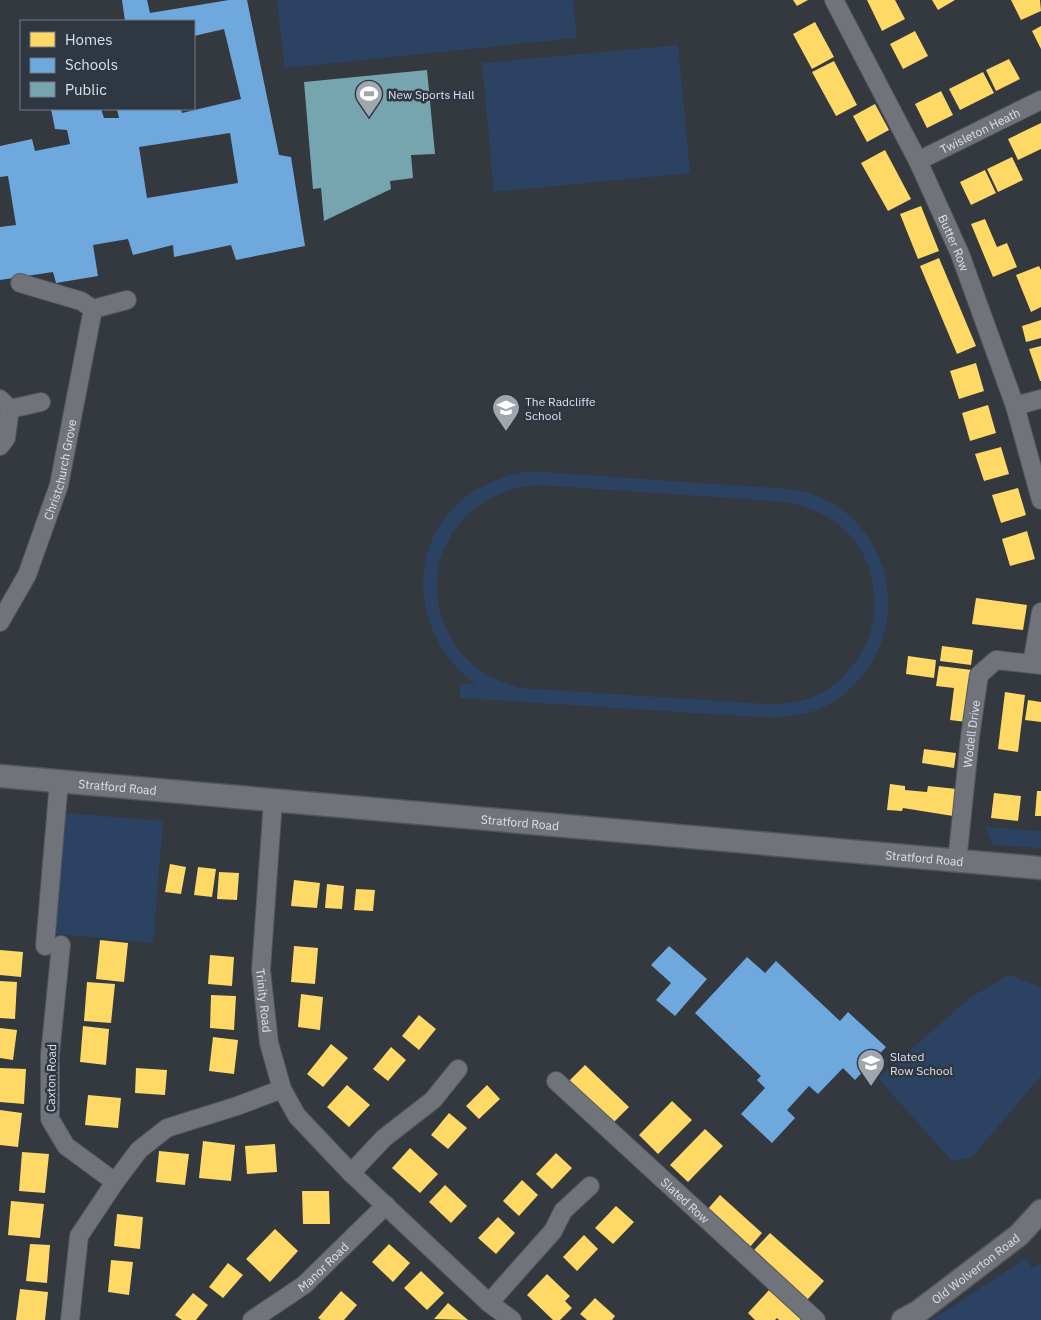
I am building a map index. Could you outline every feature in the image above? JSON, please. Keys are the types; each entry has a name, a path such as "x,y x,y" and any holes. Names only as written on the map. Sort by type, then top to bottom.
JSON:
{"street":[{"name":"Butter Row","path":"834,0 918,160 960,254 1015,406 1041,500"},
{"name":"Twisleton Heath","path":"918,160 1041,100"},
{"path":"20,283 81,301 93,309 127,300"},
{"name":"Christchurch Grove","path":"0,622 27,575 59,486 93,309"},
{"path":"1015,406 1041,399"},
{"path":"0,446 6,438 5,404 41,402"},
{"path":"1037,664 1041,612"},
{"name":"Wodell Drive","path":"957,862 970,737 979,675 996,660 1037,664"},
{"name":"Stratford Road","path":"0,776 1041,868"},
{"name":"Caxton Road","path":"59,781 50,1054 50,1119 66,1146 115,1182"},
{"name":"Trinity Road","path":"273,800 261,970 269,1044 282,1089 297,1116 351,1173 488,1303 512,1320"},
{"path":"351,1173 384,1138 433,1100 458,1069"},
{"name":"Slated Row","path":"556,1081 816,1320"},
{"path":"70,1320 79,1236 139,1150 167,1128 237,1106 282,1089"},
{"path":"488,1303 553,1231 563,1211 590,1186"},
{"name":"Manor Road","path":"252,1320 304,1285 386,1205"},
{"name":"Old Wolverton Road","path":"903,1320 925,1306 1019,1235 1041,1211"}],"shaded area":[{"path":"277,0 573,0 577,38 285,68"},
{"path":"678,45 690,173 494,192 482,63"},
{"path":"543,472 791,489 809,493 826,500 837,506 854,520 868,538 879,557 886,578 888,600 887,622 881,643 866,671 841,697 817,710 790,716 773,718 460,698 460,684 476,684 454,665 438,641 428,616 423,589 425,562 434,536 449,513 477,489 517,474","holes":["538,485 785,502 818,512 833,520 846,531 866,560 874,594 874,612 871,629 865,646 856,661 835,684 813,697 801,701 768,704 521,688 492,677 481,671 470,661 453,642 440,611 437,587 439,564 447,543 459,525 474,509 493,497 514,489"]},
{"path":"66,813 163,821 153,943 56,934"},
{"path":"986,827 1041,831 1041,848 993,845"},
{"path":"1009,975 1041,987 1041,1076 971,1158 952,1161 878,1078 971,997"},
{"path":"1026,1258 1032,1268 1041,1264 1041,1320 931,1320"}],"building: Homes":[{"path":"793,0 808,0 797,6"},
{"path":"867,0 895,0 905,19 882,31"},
{"path":"932,0 955,0 938,10"},
{"path":"1011,0 1040,0 1041,11 1021,20"},
{"path":"815,22 834,57 812,69 793,34"},
{"path":"1041,26 1041,49 1032,31"},
{"path":"915,31 928,56 903,69 890,44"},
{"path":"1009,59 1020,79 996,91 986,70"},
{"path":"834,61 857,105 836,116 812,72"},
{"path":"983,72 994,93 960,110 949,89"},
{"path":"941,91 953,115 927,128 915,104"},
{"path":"875,104 889,130 867,142 853,116"},
{"path":"1041,123 1041,149 1018,160 1008,139"},
{"path":"885,150 911,199 888,211 861,163"},
{"path":"1012,157 1023,180 998,192 987,169"},
{"path":"985,170 996,193 971,205 960,182"},
{"path":"921,206 939,251 918,259 900,214"},
{"path":"985,219 997,247 1007,243 1017,267 993,277 971,224"},
{"path":"939,258 976,346 957,354 920,266"},
{"path":"1039,266 1041,270 1041,307 1031,312 1016,275"},
{"path":"1041,320 1041,338 1026,342 1022,326"},
{"path":"1041,346 1041,381 1040,381 1029,349"},
{"path":"976,363 984,391 959,399 950,371"},
{"path":"988,405 996,433 970,441 962,413"},
{"path":"1001,447 1009,474 984,481 975,454"},
{"path":"1018,488 1026,515 1001,523 992,495"},
{"path":"1027,531 1035,559 1010,566 1002,539"},
{"path":"976,598 1027,605 1023,630 972,624"},
{"path":"942,646 973,650 971,665 940,661"},
{"path":"908,656 936,660 934,678 906,674"},
{"path":"939,666 972,670 966,722 950,720 954,688 936,686"},
{"path":"1005,692 1025,695 1018,752 998,749"},
{"path":"1028,700 1041,702 1041,722 1025,720"},
{"path":"924,749 956,753 954,768 922,763"},
{"path":"890,784 905,786 905,790 927,792 928,786 957,789 953,816 903,808 902,811 887,810"},
{"path":"1037,791 1041,791 1041,816 1035,816"},
{"path":"994,793 1021,796 1018,821 991,818"},
{"path":"170,864 186,867 181,894 165,892"},
{"path":"198,867 216,869 212,897 194,895"},
{"path":"219,872 239,873 237,900 217,899"},
{"path":"294,880 320,883 317,908 291,906"},
{"path":"327,884 344,886 342,909 325,908"},
{"path":"356,889 375,890 373,911 354,910"},
{"path":"100,940 128,943 124,982 96,979"},
{"path":"294,946 318,948 315,984 291,982"},
{"path":"0,950 23,952 21,977 0,975"},
{"path":"210,955 234,957 232,986 208,984"},
{"path":"0,981 17,982 15,1019 0,1018"},
{"path":"87,982 115,984 111,1023 84,1021"},
{"path":"301,994 323,997 320,1030 298,1027"},
{"path":"211,995 236,996 234,1030 210,1028"},
{"path":"419,1015 436,1029 419,1050 402,1036"},
{"path":"83,1026 109,1029 106,1065 80,1062"},
{"path":"0,1028 17,1030 13,1060 0,1058"},
{"path":"213,1037 238,1040 234,1074 209,1071"},
{"path":"331,1044 348,1058 323,1087 307,1074"},
{"path":"391,1047 406,1060 388,1081 373,1069"},
{"path":"585,1065 629,1107 611,1125 567,1083"},
{"path":"0,1068 26,1069 24,1104 0,1102"},
{"path":"136,1068 167,1070 165,1095 135,1093"},
{"path":"347,1085 370,1105 349,1127 327,1107"},
{"path":"487,1085 500,1099 479,1119 466,1106"},
{"path":"88,1095 121,1098 118,1128 85,1125"},
{"path":"672,1101 692,1120 658,1154 639,1135"},
{"path":"0,1110 22,1113 18,1147 0,1145"},
{"path":"449,1113 467,1128 448,1149 431,1135"},
{"path":"705,1129 723,1146 688,1182 670,1165"},
{"path":"203,1141 235,1145 231,1181 199,1178"},
{"path":"275,1144 277,1172 247,1174 245,1146"},
{"path":"410,1148 438,1174 420,1193 392,1168"},
{"path":"159,1151 189,1154 185,1185 156,1182"},
{"path":"22,1152 49,1154 45,1193 19,1191"},
{"path":"556,1153 572,1168 552,1189 536,1174"},
{"path":"522,1180 538,1195 519,1216 503,1201"},
{"path":"445,1185 467,1206 451,1223 429,1202"},
{"path":"302,1191 329,1191 330,1224 303,1224"},
{"path":"720,1195 762,1233 749,1248 707,1210"},
{"path":"11,1201 44,1204 40,1238 8,1235"},
{"path":"616,1206 634,1222 613,1244 595,1228"},
{"path":"117,1214 143,1217 140,1249 114,1246"},
{"path":"498,1217 515,1233 496,1254 478,1238"},
{"path":"275,1229 298,1251 270,1282 246,1259"},
{"path":"770,1233 824,1281 807,1300 753,1251"},
{"path":"584,1235 598,1249 577,1271 563,1257"},
{"path":"30,1244 50,1245 47,1283 26,1281"},
{"path":"389,1244 410,1263 393,1282 372,1262"},
{"path":"111,1260 133,1262 129,1295 108,1292"},
{"path":"228,1263 243,1275 223,1298 209,1287"},
{"path":"421,1271 444,1293 427,1310 404,1288"},
{"path":"547,1274 570,1296 565,1301 572,1308 560,1320 553,1320 527,1295"},
{"path":"20,1289 48,1292 45,1320 16,1320"},
{"path":"769,1290 802,1318 800,1320 779,1320 777,1318 775,1320 755,1320 748,1313"},
{"path":"341,1291 357,1305 344,1320 321,1320 318,1318"},
{"path":"193,1293 208,1305 196,1320 182,1320 175,1315"},
{"path":"595,1298 615,1316 612,1320 587,1320 580,1314"},
{"path":"448,1303 468,1320 434,1319"}],"building: Schools":[{"path":"122,0 147,0 150,13 229,0 247,0 279,155 291,157 305,246 236,260 231,245 174,257 173,245 133,255 128,239 93,245 98,276 56,283 53,272 0,280 0,227 16,225 8,176 0,177 0,146 32,139 35,151 70,144 67,130 55,129 51,110 101,110 104,118 119,118 117,110 181,110 182,113 241,99 224,29 195,36 195,20 125,20","holes":["230,133 238,183 147,198 139,147"]},
{"path":"669,946 707,979 675,1016 656,1000 671,983 651,965"},
{"path":"747,957 765,973 776,961 840,1021 848,1012 886,1047 855,1080 843,1068 818,1094 809,1086 787,1110 795,1118 772,1143 741,1114 765,1088 757,1080 761,1076 695,1013"}],"building: Public":[{"name":"New Sports Hall","path":"427,70 435,154 411,155 413,178 390,181 391,189 324,221 321,188 313,189 304,82"}],"place":[{"name":"New Sports Hall","path":"369,118"},
{"name":"The Radcliffe School","path":"506,432"},
{"name":"Slated Row School","path":"871,1087"}]}
